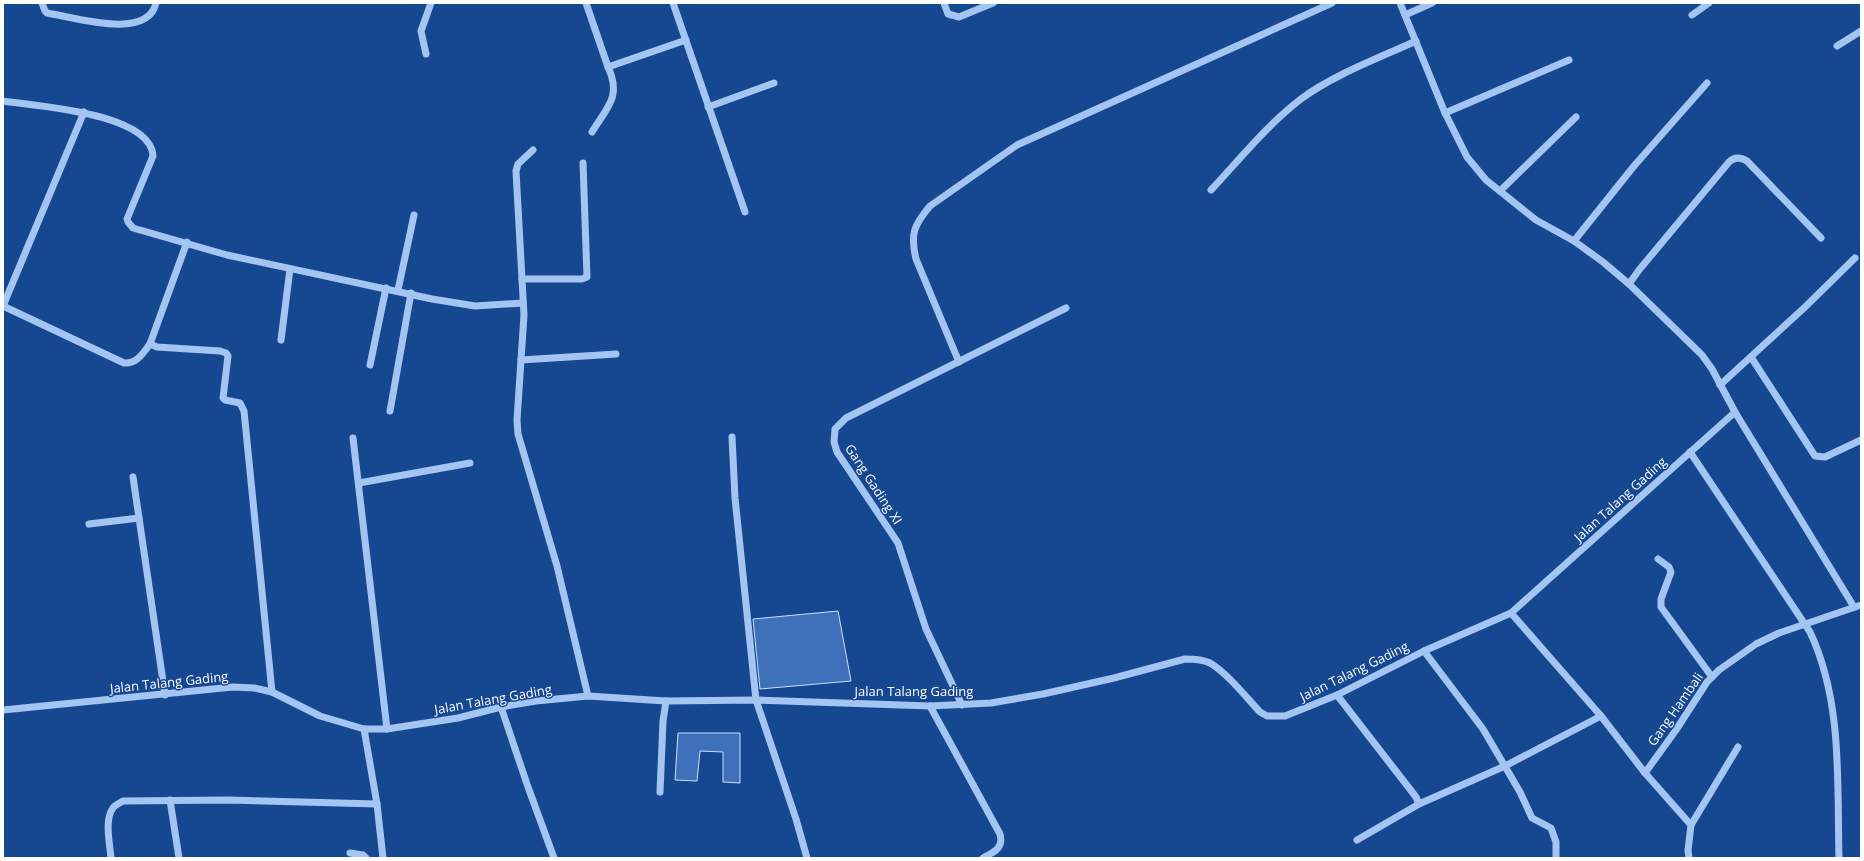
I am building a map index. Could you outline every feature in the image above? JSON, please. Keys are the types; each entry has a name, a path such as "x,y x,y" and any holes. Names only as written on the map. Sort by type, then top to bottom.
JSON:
{"street":[{"path":"42,3 47,13 116,24 133,23 144,19 152,13 156,3"},
{"path":"426,54 421,31 431,3"},
{"path":"586,3 613,78 614,94 610,104 592,132"},
{"path":"673,3 745,212"},
{"path":"944,3 948,14 959,17 993,3"},
{"path":"959,362 916,259 912,244 914,231 921,217 930,206 1018,145 1332,3"},
{"path":"1400,3 1445,113 1467,157 1486,180 1536,220 1574,241 1603,262 1629,284 1702,355 1735,412 1858,606"},
{"path":"1405,15 1432,3"},
{"path":"1692,15 1709,3"},
{"path":"1837,46 1861,31"},
{"path":"608,67 686,40"},
{"path":"1211,190 1279,118 1302,98 1328,82 1416,41"},
{"path":"1445,113 1569,60"},
{"path":"708,107 774,83"},
{"path":"1574,241 1634,166 1707,83"},
{"path":"3,101 84,112 110,120 136,131 148,140 151,145 153,156 127,219 133,228 227,254 290,269 398,290 411,294 475,306 523,304"},
{"path":"84,112 3,306 124,363 134,362 150,344 187,242"},
{"path":"1500,191 1576,117"},
{"path":"533,150 518,164 516,170 523,304 517,420 518,434 558,566 588,696"},
{"path":"1629,284 1638,270 1734,158 1740,158 1747,161 1821,238"},
{"path":"522,279 582,279 587,277 583,163"},
{"path":"398,290 414,215"},
{"path":"1720,384 1751,357 1855,258"},
{"path":"281,340 290,269"},
{"path":"370,365 386,288"},
{"path":"390,411 411,294"},
{"name":"Gang Gading XI","path":"962,705 926,629 898,543 836,452 833,435 835,429 846,418 1066,308"},
{"path":"150,344 164,348 220,351 226,353 228,356 222,398 240,403 244,411 272,692"},
{"path":"521,360 616,354"},
{"path":"1751,357 1815,456 1825,457 1861,440"},
{"name":"Jalan Talang Gading","path":"3,710 233,687 254,688 272,692 320,716 364,730 387,729 458,718 501,707 536,701 588,696 666,701 756,700 930,706 962,705 991,703 1044,694 1114,678 1185,659 1195,659 1210,663 1220,671 1260,712 1268,716 1285,716 1337,695 1424,651 1510,613 1735,412"},
{"path":"732,437 735,498 756,700 796,819 807,858"},
{"path":"353,438 387,729"},
{"path":"1690,452 1810,632 1817,646 1833,710 1839,858"},
{"path":"358,483 470,463"},
{"path":"133,477 165,695"},
{"path":"89,524 139,518"},
{"path":"1658,559 1669,567 1671,572 1661,599 1661,608 1712,677"},
{"name":"Gang Hambali","path":"1645,773 1676,730 1707,682 1736,657 1756,644 1804,624 1858,606"},
{"path":"1510,613 1601,716 1645,773 1691,825"},
{"path":"1424,651 1483,729 1505,766 1532,818 1545,824 1554,833 1556,842 1556,858"},
{"path":"1337,695 1416,797 1419,804"},
{"path":"660,792 663,721 666,701"},
{"path":"930,706 1000,834 1002,842 999,848 983,858"},
{"path":"501,707 528,788 554,858"},
{"path":"1357,840 1419,804 1505,766 1601,716"},
{"path":"364,730 377,804 383,858"},
{"path":"1689,858 1688,850 1691,825 1738,747"},
{"path":"111,858 109,823 113,808 123,801 170,800 377,804"},
{"path":"170,800 179,858"},
{"path":"350,854 363,855 366,858"}],"building":[{"path":"838,611 851,681 760,689 753,619"},
{"path":"678,733 740,733 740,783 723,782 723,752 700,751 697,781 675,780"}]}
